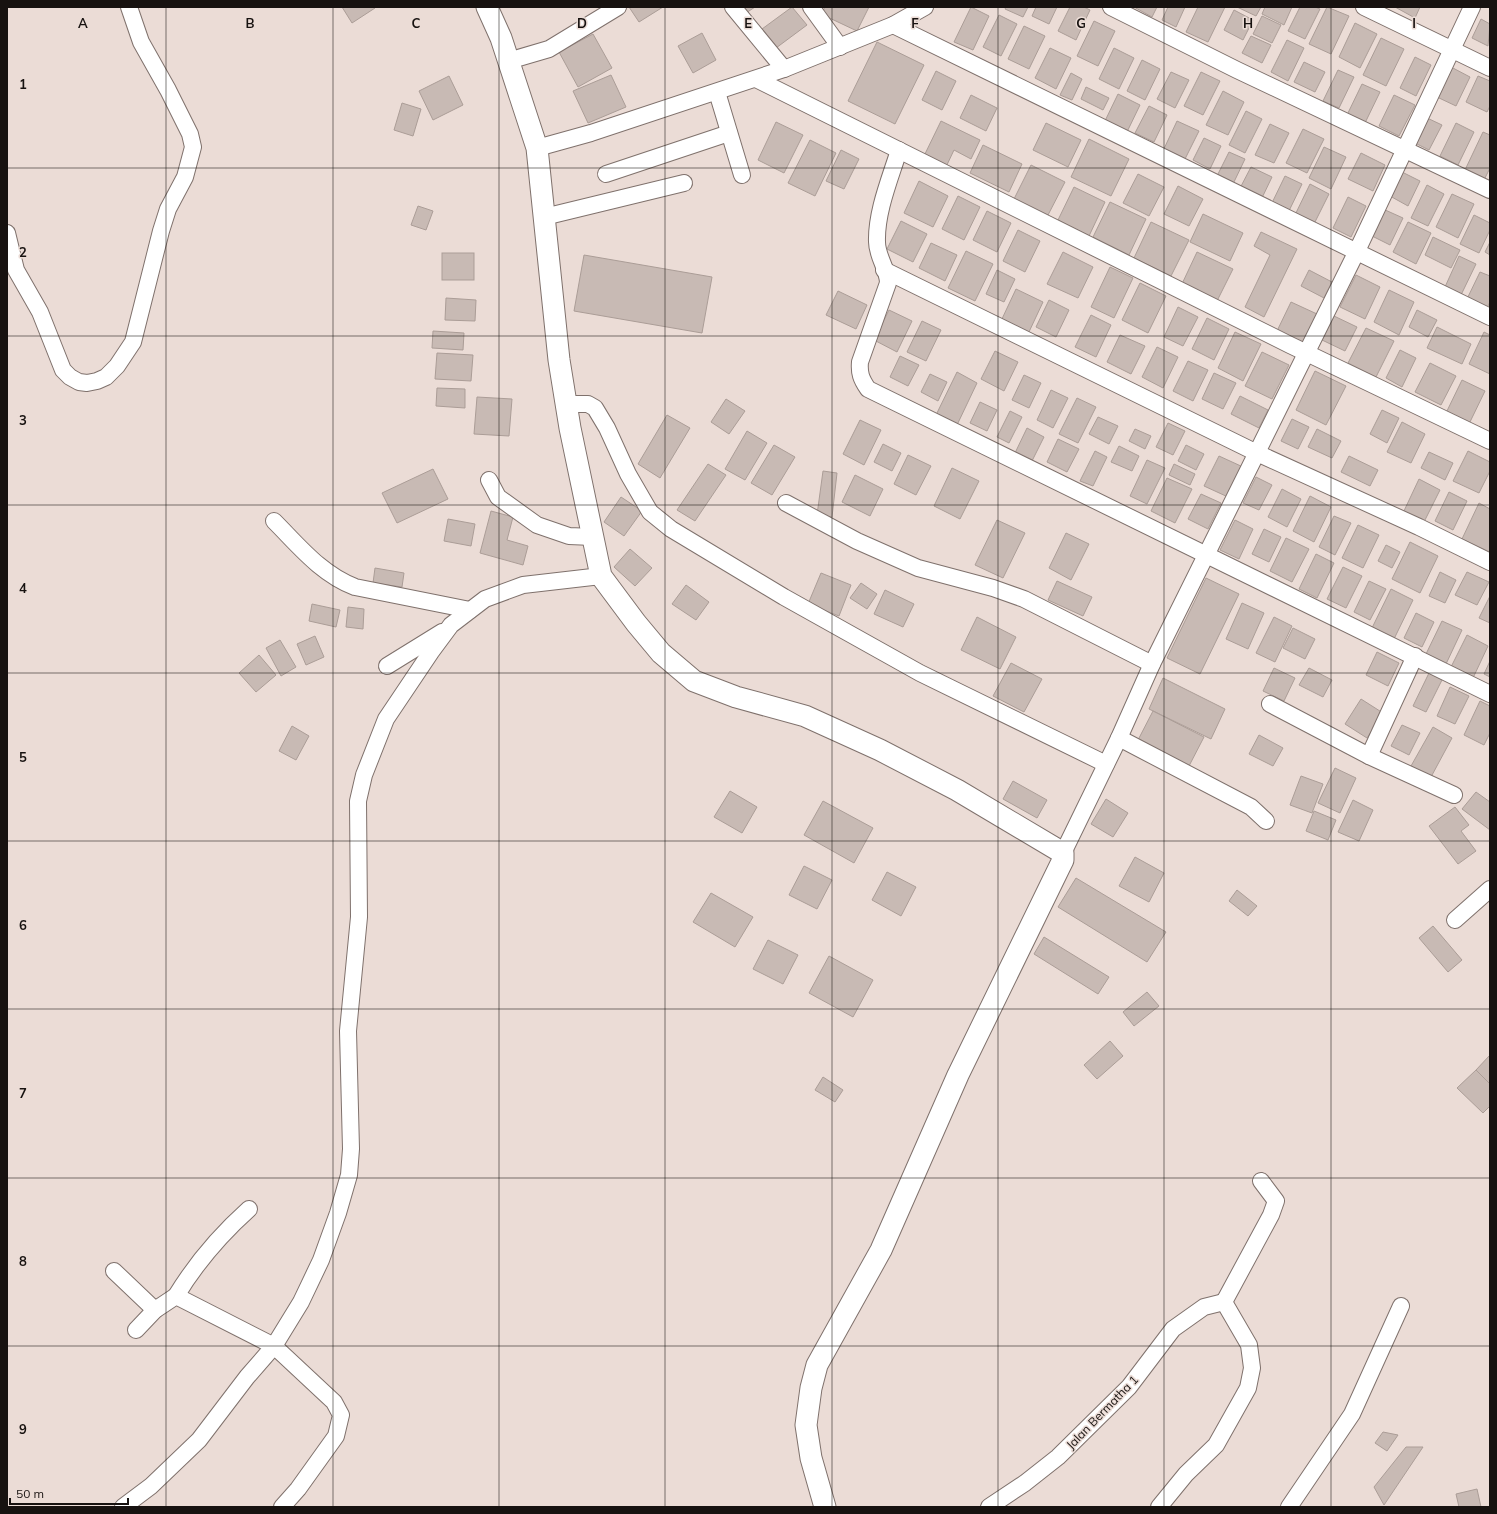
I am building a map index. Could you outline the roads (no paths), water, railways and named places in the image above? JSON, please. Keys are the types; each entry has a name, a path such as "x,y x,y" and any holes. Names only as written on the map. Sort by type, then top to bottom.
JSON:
{"street":[{"path":"7,233 16,270 40,312 63,370 70,377 79,382 93,382 106,377 117,366 133,342 161,231 168,209 185,177 193,146 190,134 168,90 141,42 130,7"},
{"path":"487,7 501,38 537,148 559,360 566,404 601,576 636,623 661,653 694,681 736,697 805,716 880,750 957,790 1063,853"},
{"path":"508,61 549,49 618,7"},
{"path":"733,7 784,69"},
{"path":"811,7 840,47"},
{"path":"537,148 591,133 784,69 893,25 925,7"},
{"path":"1111,7 1236,70 1490,190"},
{"path":"1364,7 1490,68"},
{"path":"825,1507 812,1458 806,1425 811,1388 817,1366 881,1250 958,1075 1060,866 1063,853 1119,738 1152,664 1356,253 1472,7"},
{"path":"893,25 1356,253 1490,317"},
{"path":"756,79 1306,352 1490,441"},
{"path":"717,92 742,175"},
{"path":"606,174 729,133"},
{"path":"899,150 878,223 877,243 884,270 887,274 888,283 860,362 859,372 862,381 868,389 1490,694"},
{"path":"544,217 684,183"},
{"path":"884,270 1256,453 1419,527 1490,562"},
{"path":"566,404 588,404 594,408 607,428 628,474 650,512 671,529 784,597 920,673 1106,764"},
{"path":"489,480 498,497 537,525 569,536 593,537"},
{"path":"786,503 857,541 918,568 993,588 1024,599 1152,664"},
{"path":"274,521 322,570 339,581 355,588 470,610"},
{"path":"123,1507 151,1486 199,1440 247,1377 274,1346 302,1302 321,1260 338,1213 349,1175 352,1128 348,1031 359,917 358,801 364,776 386,719 431,652 452,626 485,599 523,585 601,576"},
{"path":"387,666 452,626"},
{"path":"1369,756 1415,656"},
{"path":"1270,704 1369,756 1454,795"},
{"path":"1119,738 1251,807 1266,822"},
{"path":"1455,920 1490,890"},
{"path":"1160,1506 1186,1474 1216,1445 1248,1388 1252,1368 1249,1345 1224,1302 1271,1215 1276,1201 1261,1181"},
{"path":"136,1330 155,1310 176,1296 199,1261 228,1227 249,1210"},
{"path":"114,1271 155,1310"},
{"path":"176,1296 274,1346 334,1402 341,1415 336,1436 298,1489 282,1507"},
{"name":"Jalan Bermatha 1","path":"989,1507 1025,1483 1058,1457 1129,1387 1173,1329 1204,1307 1224,1302"},
{"path":"1289,1507 1352,1414 1401,1306"}]}
